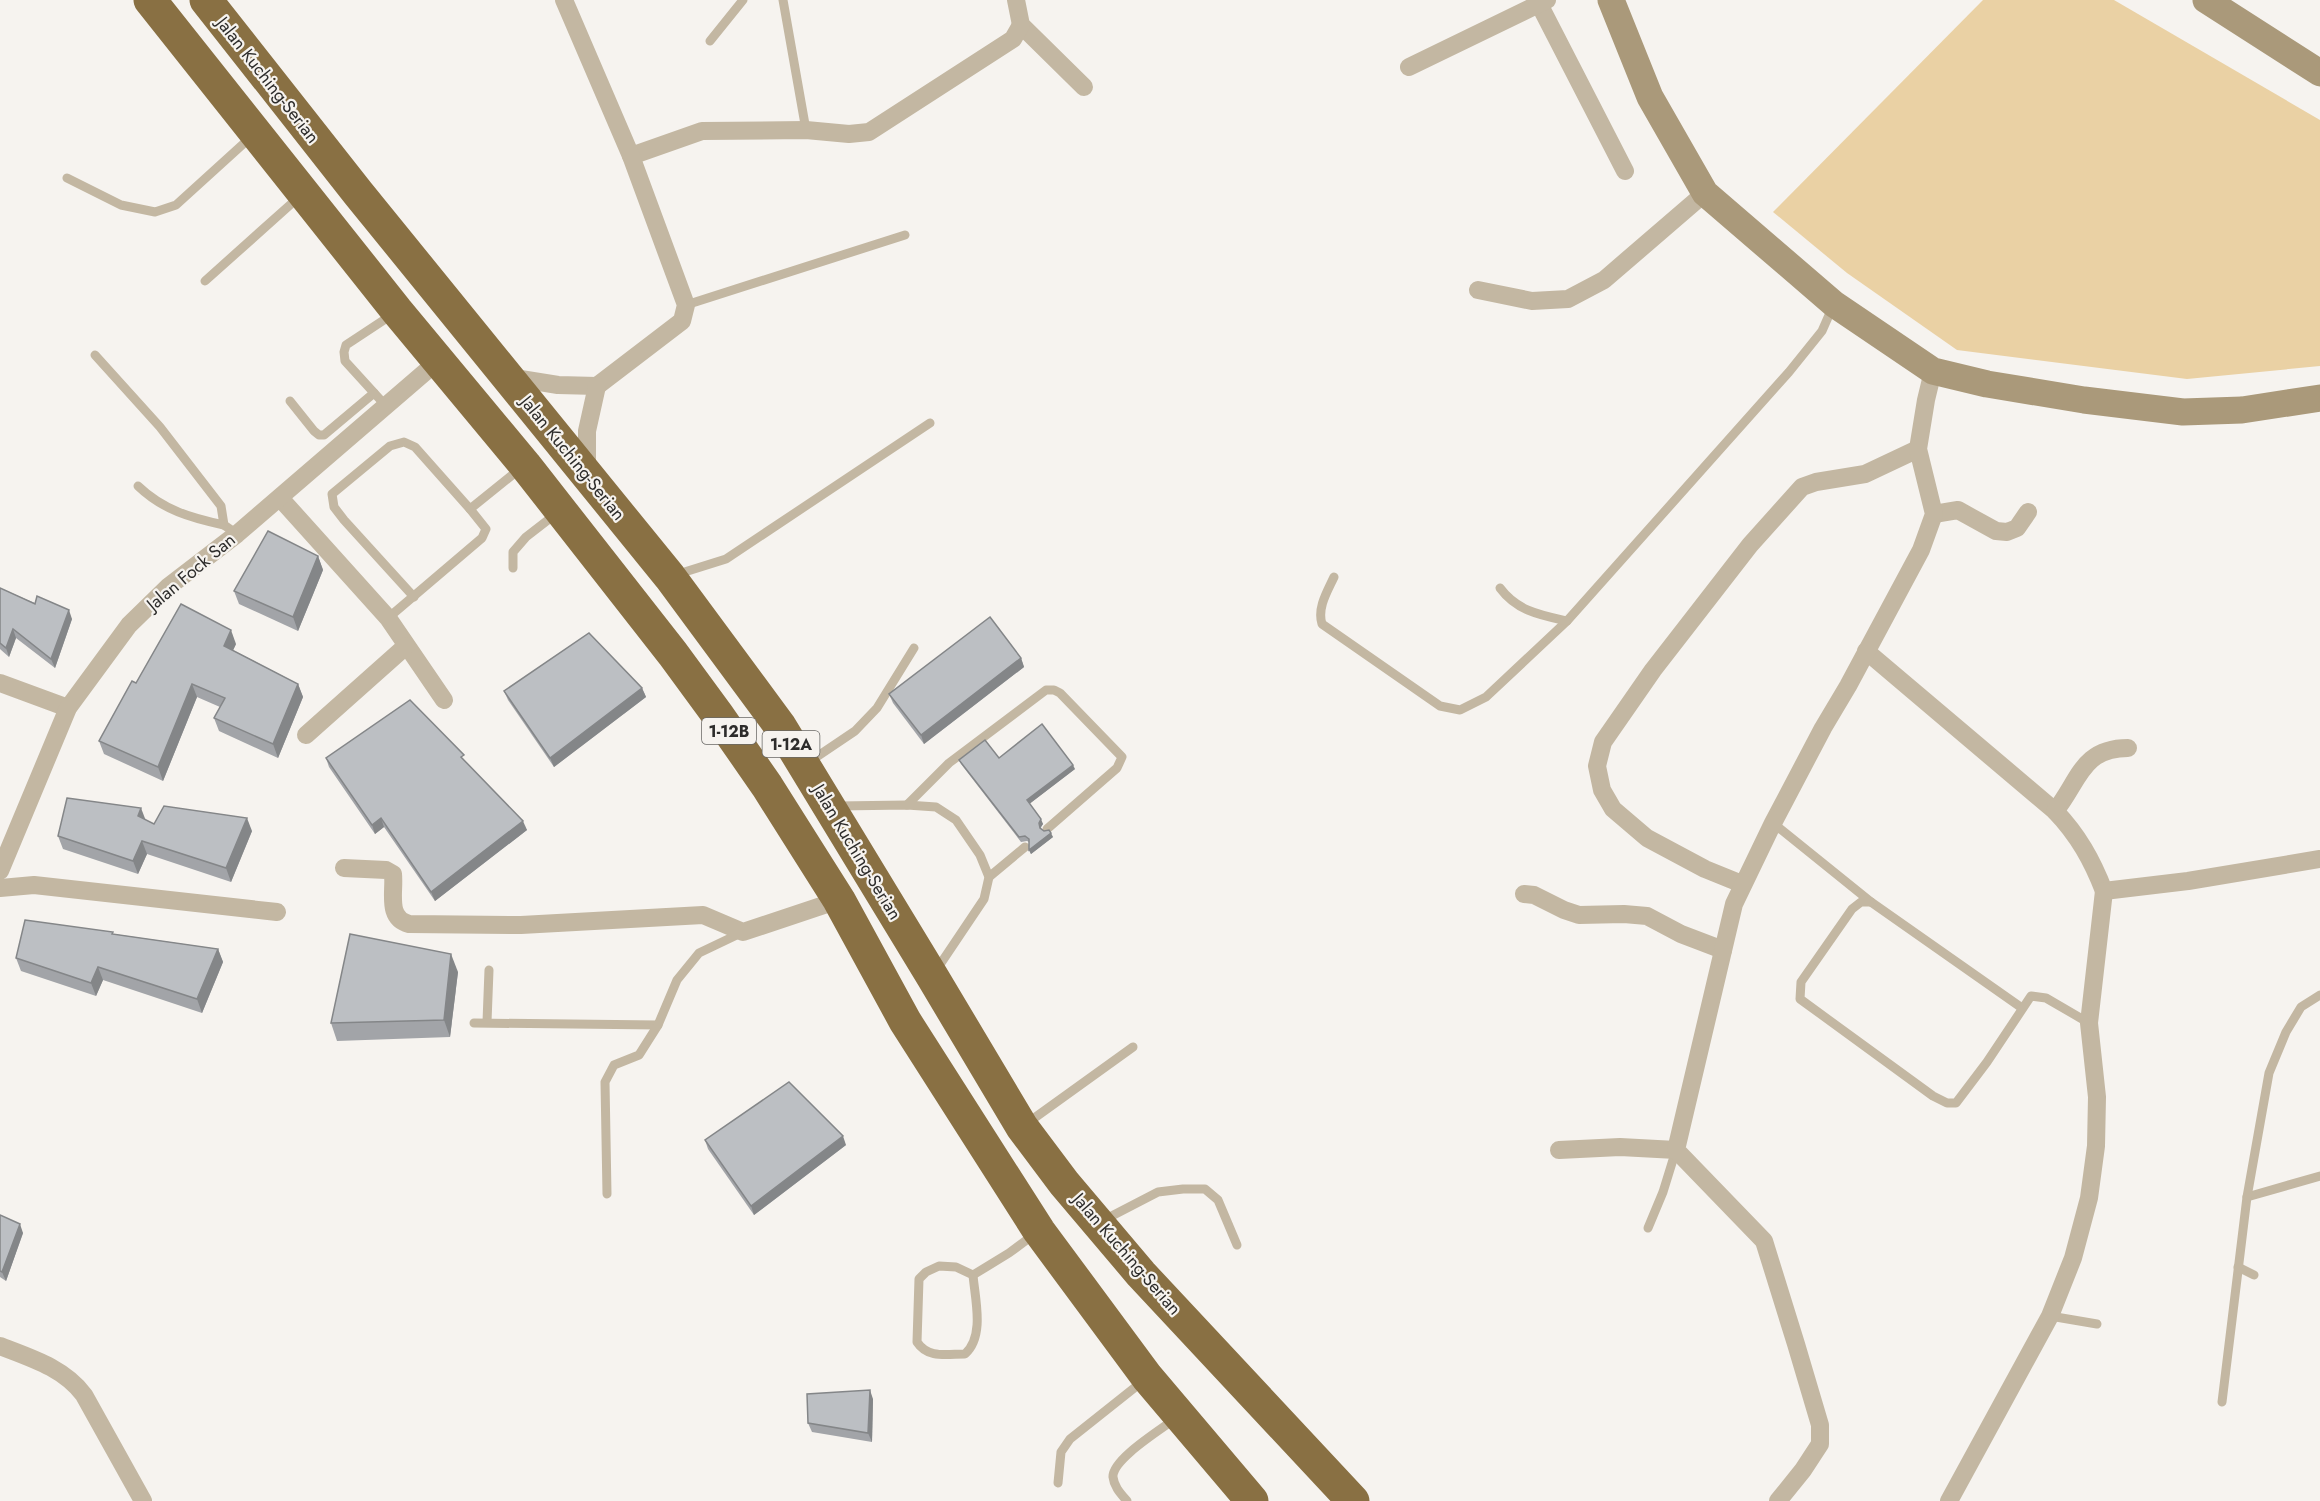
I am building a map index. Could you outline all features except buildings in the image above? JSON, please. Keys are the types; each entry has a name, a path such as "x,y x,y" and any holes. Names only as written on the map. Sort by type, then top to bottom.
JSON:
{"highway":[{"name":"1-12B","path":"150,0 397,311 561,510 717,714 767,786 839,900 904,1021 1039,1231 1147,1377 1252,1501"},
{"name":"Jalan Kuching-Serian","path":"206,0 344,175 670,577 780,726 1022,1127 1097,1223 1141,1274 1353,1501"}],"street":[{"path":"507,377 558,385 597,386 682,321 686,304 631,156 564,0"},
{"path":"1016,0 1021,26 1084,87"},
{"path":"1611,0 1650,97 1705,193 1834,304 1933,371 1987,384 2084,400 2183,412 2242,410 2320,398"},
{"path":"1409,67 1541,1 1625,171"},
{"path":"2213,2 2320,73"},
{"path":"631,156 702,131 806,130 849,134 868,132 1013,39 1021,26"},
{"path":"1478,290 1532,301 1568,300 1604,280 1705,193"},
{"name":"Jalan Fock San","path":"0,871 68,708 129,625 231,530 280,498 380,400 438,361"},
{"path":"1676,1150 1734,904 1773,823 1921,550 1935,514 1918,449 1933,371"},
{"path":"586,475 587,431 597,386"},
{"path":"1743,884 1706,869 1647,838 1613,809 1602,789 1597,766 1603,742 1653,670 1750,545 1802,487 1816,482 1865,474 1918,449"},
{"path":"280,498 388,618 444,700"},
{"path":"1935,514 1958,510 1996,531 2007,532 2017,528 2028,512"},
{"path":"306,735 406,646"},
{"path":"1866,651 2055,811 2073,830 2086,849 2104,891 2089,1023 2097,1097 2095,1156 2089,1197 2073,1258 2050,1316 1948,1501"},
{"path":"0,683 68,708"},
{"path":"2055,811 2072,782 2091,761 2107,749 2128,748"},
{"path":"2104,891 2188,881 2320,858"},
{"path":"344,868 386,870 393,874 395,915 401,922 409,924 521,925 703,915 743,932 839,900"},
{"path":"0,888 34,885 277,912"},
{"path":"1524,894 1534,895 1579,915 1647,916 1681,934 1723,950"},
{"path":"1558,1150 1620,1147 1676,1150 1764,1241 1820,1425 1820,1444 1778,1501"},
{"path":"0,1346 42,1362 74,1382 84,1395 142,1501"}],"lane":[{"path":"710,41 742,0"},
{"path":"783,0 806,130"},
{"path":"67,178 121,205 155,212 176,205 256,132"},
{"path":"205,280 304,193"},
{"path":"686,304 905,236"},
{"path":"1334,577 1321,607 1319,616 1322,624 1440,706 1460,710 1486,698 1567,621 1789,372 1822,331 1834,304"},
{"path":"290,401 314,431 319,435 324,435 380,400 345,361 344,352 346,345 397,311"},
{"path":"95,355 160,427 221,506 231,530"},
{"path":"670,577 726,559 786,516 930,423"},
{"path":"388,618 414,597 482,538 486,529 415,447 404,442 390,447 332,494 334,507 344,520 414,597"},
{"path":"470,509 525,465"},
{"path":"138,486 152,499 184,516 231,530"},
{"path":"513,568 513,552 526,537 561,510"},
{"path":"1500,588 1516,606 1537,615 1567,621"},
{"path":"804,765 855,731 877,708 914,648"},
{"path":"908,805 949,763 1046,690 1054,690 1060,693 1122,756 1117,768 1047,829"},
{"path":"830,807 908,805 936,807 956,820 980,855 988,877 984,899 932,976"},
{"path":"1773,823 1871,902 2022,1008"},
{"path":"988,877 1025,847"},
{"path":"1871,902 1861,902 1852,909 1801,982 1800,999 1933,1096 1947,1103 1956,1103 1987,1062 2031,996 2046,998 2089,1023"},
{"path":"607,1194 605,1082 614,1065 639,1054 658,1025 677,980 699,953 743,932"},
{"path":"487,1022 489,970"},
{"path":"2222,1402 2247,1197 2269,1073 2286,1032 2301,1007 2320,994"},
{"path":"474,1023 658,1025"},
{"path":"1022,1127 1132,1047"},
{"path":"1648,1228 1663,1192 1676,1150"},
{"path":"2247,1197 2320,1176"},
{"path":"1097,1223 1158,1192 1205,1189 1218,1200 1237,1245"},
{"path":"973,1275 1039,1231"},
{"path":"939,1266 956,1267 973,1275 976,1317 975,1339 971,1348 965,1354 933,1354 921,1348 917,1342 916,1332 919,1279 926,1272 939,1266"},
{"path":"2238,1267 2254,1275"},
{"path":"2050,1316 2097,1324"},
{"path":"1058,1483 1061,1452 1070,1439 1147,1377"},
{"path":"1127,1501 1117,1488 1113,1476 1118,1462 1178,1416"}],"shaded area":[{"path":"1983,0 2114,0 2320,120 2320,366 2187,379 1957,350 1847,273 1773,212"}]}
